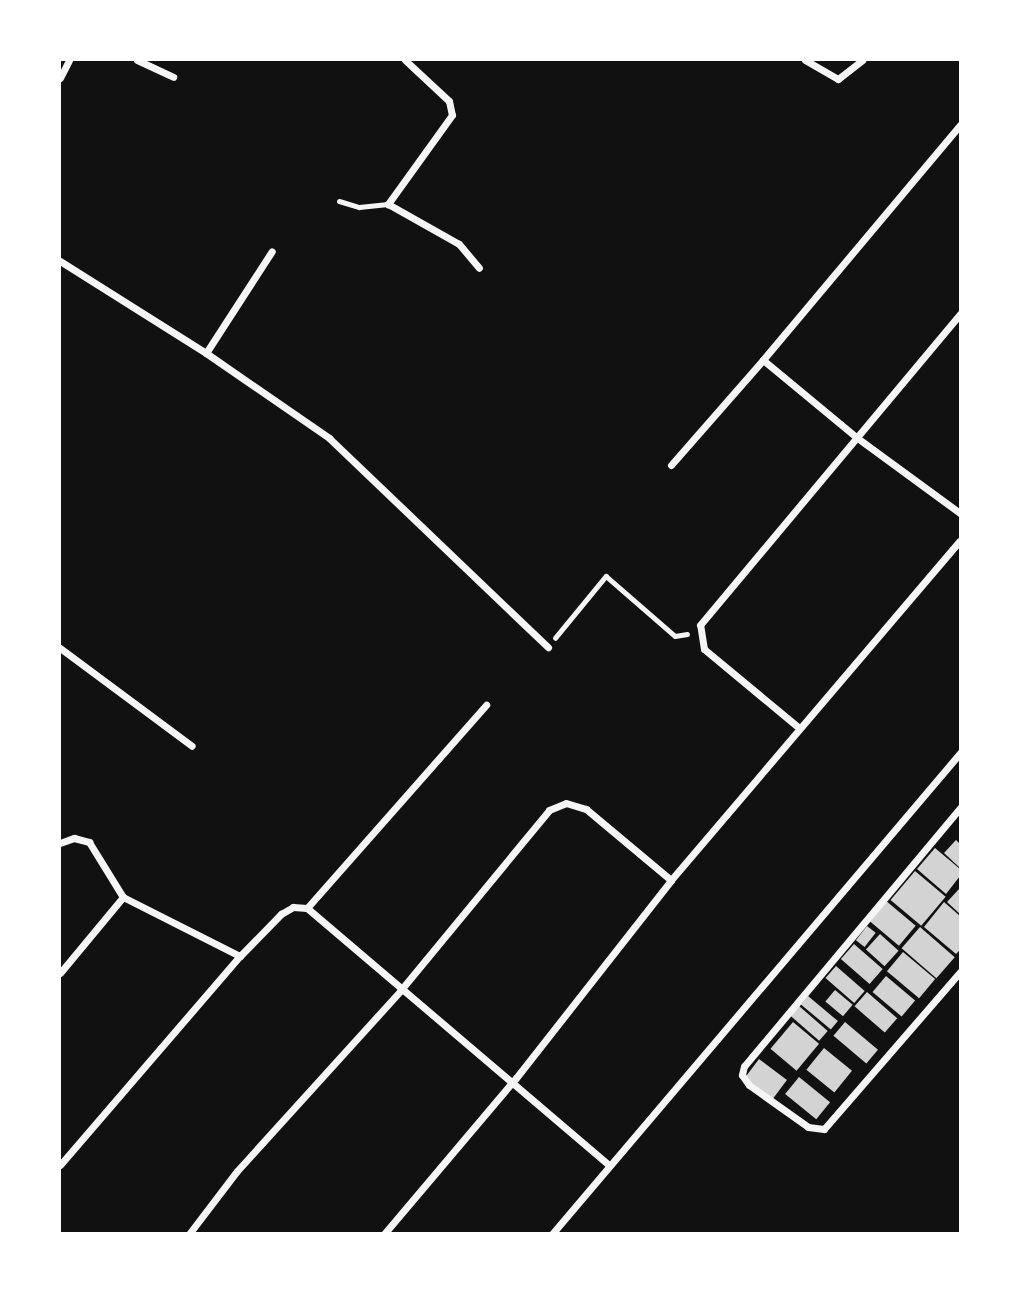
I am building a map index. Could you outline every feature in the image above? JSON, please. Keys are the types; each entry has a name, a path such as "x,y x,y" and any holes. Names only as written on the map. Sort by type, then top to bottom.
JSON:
{"street":[{"path":"60,78 69,60"},
{"path":"137,60 173,77"},
{"path":"405,60 449,101 453,115 388,204 459,244 479,268"},
{"path":"805,60 838,79 862,60"},
{"path":"671,466 961,125"},
{"path":"206,353 272,251"},
{"path":"60,261 206,353 329,438 548,647"},
{"path":"799,727 704,649 699,633 704,616 961,314"},
{"path":"763,359 856,437 961,513"},
{"path":"384,1234 511,1084 671,880 799,727 961,541"},
{"path":"60,648 192,746"},
{"path":"307,908 486,705"},
{"path":"552,1234 961,753"},
{"path":"189,1234 237,1171 400,991 549,810 566,803 586,809 671,880"},
{"path":"961,808 744,1066 742,1075 749,1085 807,1127 824,1129 961,972"},
{"path":"60,843 75,838 89,842 123,897 240,956"},
{"path":"60,972 123,897"},
{"path":"60,1164 240,956 281,914 293,907 307,908 400,991 609,1166"}],"lane":[{"path":"339,201 359,207 388,204"}],"path":[{"path":"548,647 606,576 675,636 699,633"}],"building":[{"path":"956,840 960,844 959,867 944,853"},
{"path":"935,848 960,869 960,876 946,894 917,869"},
{"path":"915,871 946,897 921,926 891,900"},
{"path":"960,890 960,914 947,902"},
{"path":"885,900 916,926 899,946 868,920"},
{"path":"944,902 960,916 960,950 956,954 924,927"},
{"path":"867,926 876,933 865,947 856,940"},
{"path":"920,927 955,957 936,978 902,948"},
{"path":"880,934 899,951 885,966 866,950"},
{"path":"854,944 883,969 870,984 841,959"},
{"path":"903,952 935,979 919,998 887,971"},
{"path":"836,966 865,991 854,1003 826,978"},
{"path":"886,976 915,1000 902,1017 873,992"},
{"path":"835,990 853,1005 843,1016 825,1001"},
{"path":"867,992 897,1018 885,1033 855,1006"},
{"path":"808,996 838,1021 831,1029 801,1004"},
{"path":"799,1006 828,1031 819,1041 790,1016"},
{"path":"793,1022 819,1044 797,1071 771,1049"},
{"path":"845,1022 878,1050 866,1063 833,1036"},
{"path":"824,1048 852,1071 834,1092 806,1070"},
{"path":"759,1059 787,1080 772,1100 744,1079"},
{"path":"799,1077 830,1102 816,1119 785,1094"}]}
